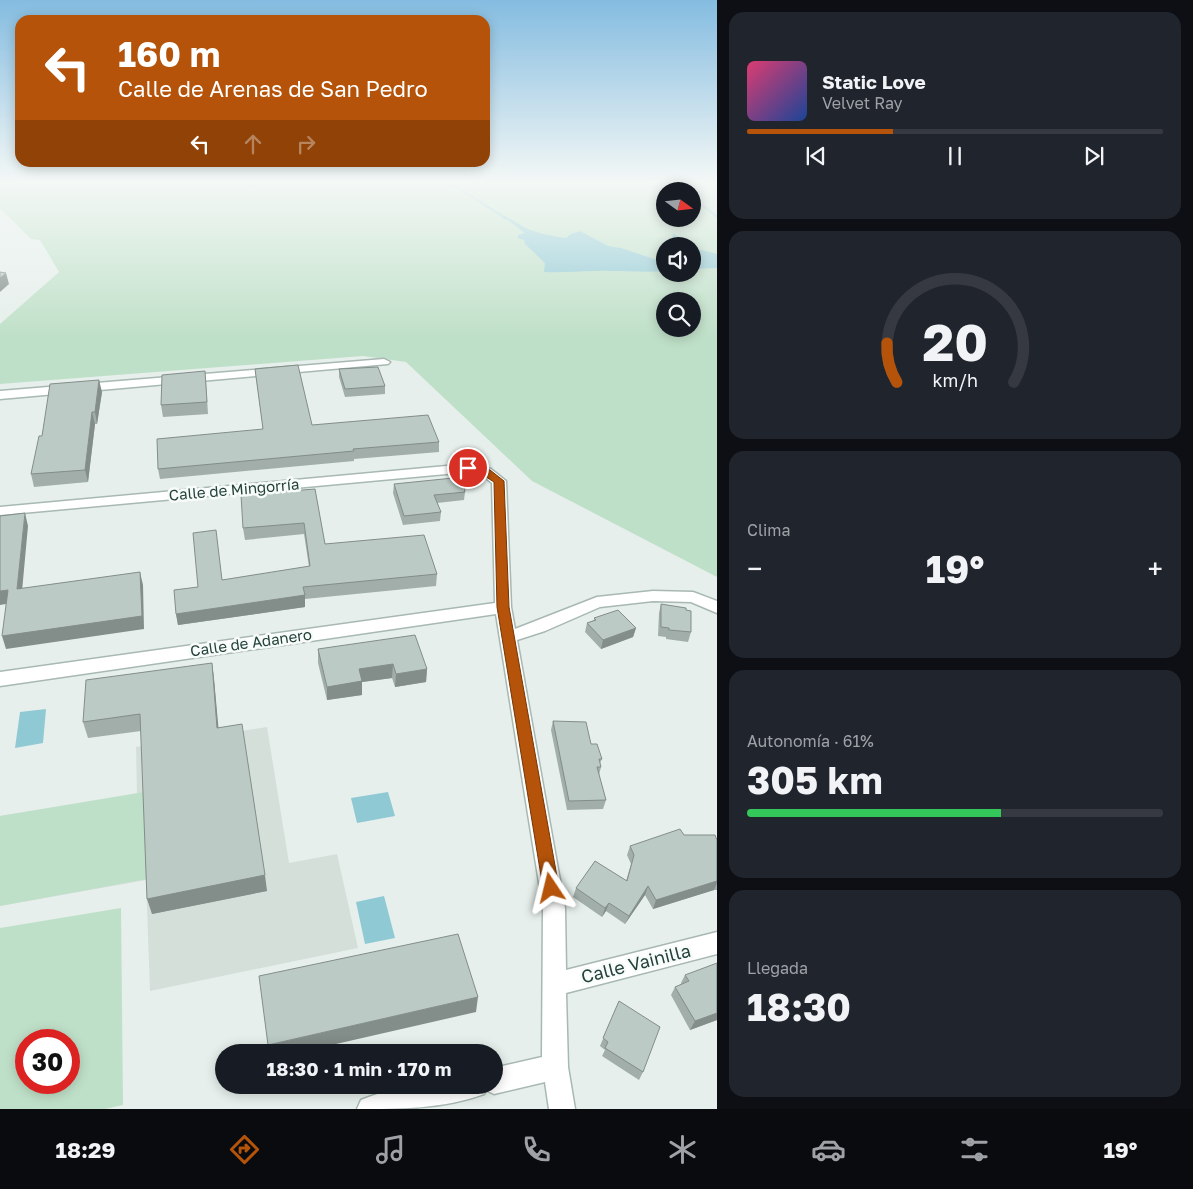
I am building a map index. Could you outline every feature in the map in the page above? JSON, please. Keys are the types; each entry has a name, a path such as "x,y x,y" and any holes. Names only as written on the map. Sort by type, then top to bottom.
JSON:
{"street":[{"path":"0,395 384,362"},
{"name":"Calle de Mingorría","path":"0,511 468,468 486,472 499,481 503,607"},
{"path":"508,637 539,627 597,602 653,596 693,597 717,608"},
{"path":"503,607 554,908 555,1067 562,1109"},
{"name":"Calle de Adanero","path":"0,679 503,607"},
{"name":"Calle Vainilla","path":"555,984 717,943"},
{"path":"503,1079 555,1067"},
{"path":"370,1109 436,1094"}],"shaded area":[{"path":"267,727 289,863 337,854 358,948 150,991 146,880 0,906 0,816 137,794 136,747"}],"green space":[{"path":"26,234 717,234 717,577 532,481 406,362 363,356 0,384 0,324 59,272 40,240 31,239"},
{"path":"144,792 147,879 0,906 0,816"},
{"path":"121,908 123,1105 105,1109 0,1109 0,928"}],"water":[{"path":"522,234 542,234 566,238 572,234 585,234 608,246 621,248 656,260 656,272 544,272 545,263 525,244 524,240 518,238 518,235"},
{"path":"701,250 717,254 717,268 701,269"},
{"path":"46,709 43,743 15,748 20,712"},
{"path":"388,792 395,816 357,823 351,798"},
{"path":"384,896 395,938 365,944 356,902"}],"building":[{"path":"0,272 6,273 0,278"},
{"path":"298,365 312,425 428,415 439,442 158,469 157,439 263,429 255,369"},
{"path":"378,367 385,386 345,389 339,369"},
{"path":"205,371 207,402 161,405 162,375"},
{"path":"99,380 95,412 92,412 85,470 31,474 39,436 42,436 50,384"},
{"path":"463,477 465,492 434,495 441,512 404,516 394,484"},
{"path":"315,489 325,544 424,535 437,574 303,587 305,595 176,614 174,590 198,587 193,533 216,530 222,580 310,566 304,523 243,528 241,495"},
{"path":"25,513 17,589 140,572 142,616 2,636 8,590 0,591 0,516"},
{"path":"661,604 686,608 686,610 691,611 691,632 669,630 669,628 661,627"},
{"path":"618,610 636,628 603,640 587,623 596,620 594,618"},
{"path":"415,635 427,669 396,674 393,664 359,669 362,681 327,687 318,649"},
{"path":"212,663 217,728 242,724 265,875 147,899 140,714 83,722 86,680"},
{"path":"553,721 586,722 591,744 597,744 602,759 599,759 601,767 597,767 606,800 569,801"},
{"path":"680,829 684,835 715,835 717,840 717,881 656,900 648,886 629,916 609,903 605,908 576,888 595,861 627,881 634,855 630,846"},
{"path":"458,934 478,997 268,1044 259,976"},
{"path":"717,963 717,1013 695,1021 675,987 689,981 685,975"},
{"path":"619,1001 660,1027 643,1072 605,1048 608,1042 603,1038"}],"route":[{"path":"468,468 486,472 499,481 503,607 551,888"}]}
